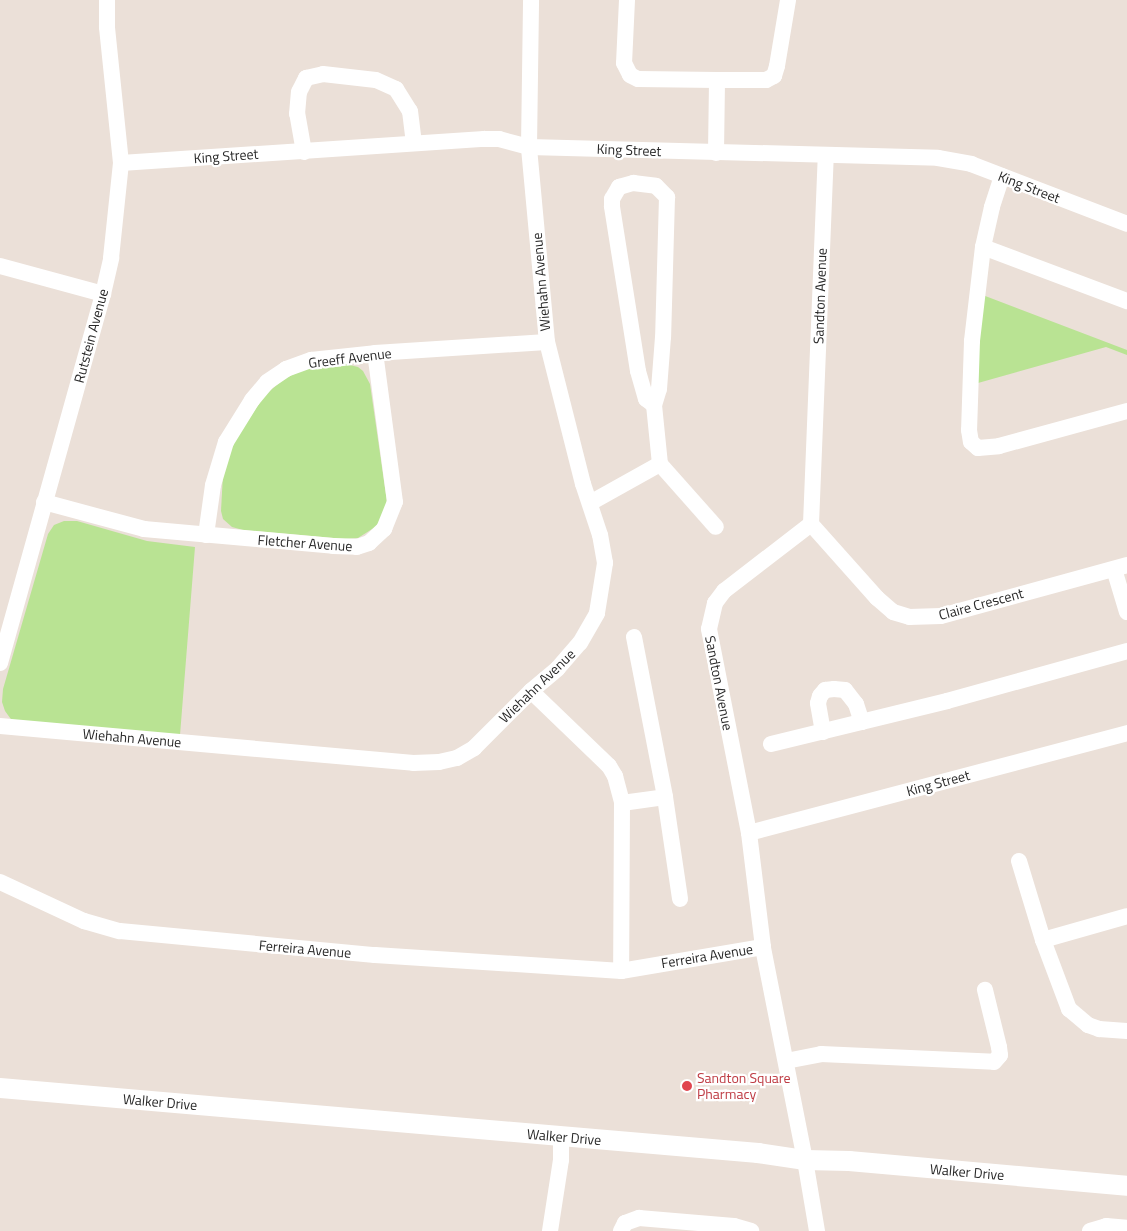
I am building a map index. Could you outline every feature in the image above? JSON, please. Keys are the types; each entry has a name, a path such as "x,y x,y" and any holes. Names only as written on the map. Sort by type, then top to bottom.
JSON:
{"street":[{"name":"Rutstein Avenue","path":"0,663 103,294 111,258 121,163 107,27 107,0"},
{"name":"Wiehahn Avenue","path":"0,726 413,763 439,762 457,758 474,748 531,691 558,668 580,643 598,613 605,563 600,535 546,342 529,147 531,0"},
{"path":"627,0 624,63 630,76 638,79 717,80 766,80 774,76 778,66 788,0"},
{"path":"304,152 298,114 299,92 306,78 324,74 376,80 396,89 410,111 414,143"},
{"path":"716,153 717,80"},
{"name":"King Street","path":"121,163 304,152 448,140 499,139 529,147 938,158 971,164 1127,224"},
{"name":"Sandton Avenue","path":"817,1231 763,947 749,833 708,629 715,603 724,591 810,524 826,156"},
{"path":"1002,176 992,207 983,247 972,341 969,430 971,442 978,448 1000,446 1127,411"},
{"path":"654,405 646,399 638,370 612,206 612,199 619,188 633,183 656,186 667,197 663,337 659,389 654,405 660,464 716,527"},
{"path":"983,247 1127,301"},
{"path":"0,266 103,294"},
{"name":"Greeff Avenue","path":"206,535 212,484 226,442 252,400 268,382 286,369 310,360 375,353 546,342"},
{"name":"Fletcher Avenue","path":"44,502 91,517 144,529 358,547 369,543 378,536 389,521 395,502 375,353"},
{"path":"590,503 660,464"},
{"name":"Claire Crescent","path":"810,524 876,598 893,612 908,617 925,618 940,616 1120,567"},
{"path":"1120,567 1127,612"},
{"path":"634,637 665,797 680,899"},
{"path":"770,744 862,722 1127,651"},
{"path":"823,732 818,703 820,696 825,690 845,690 856,704 862,722"},
{"path":"531,691 609,766 616,776 622,803 621,971"},
{"name":"King Street","path":"749,833 1127,733"},
{"path":"622,803 665,797"},
{"path":"1019,861 1043,940 1068,1009 1088,1025 1099,1029 1127,1031"},
{"name":"Ferreira Avenue","path":"0,882 84,922 120,931 376,955 621,971 763,947"},
{"path":"1043,940 1127,916"},
{"path":"786,1061 821,1054 994,1062 1000,1055 985,990"},
{"name":"Walker Drive","path":"0,1088 561,1136 805,1160 850,1161 1127,1186"},
{"path":"550,1231 561,1160 561,1136"},
{"path":"621,1231 625,1223 639,1218 734,1226 751,1231"},
{"path":"1090,1231 1106,1226 1127,1228"}],"green space":[{"path":"980,294 1127,350 1127,355 1106,347 978,383"},
{"path":"346,364 358,367 363,371 370,384 387,502 380,524 358,538 345,539 243,530 232,527 223,519 221,511 223,474 230,447 265,395 285,378 308,368"},
{"path":"64,521 77,521 147,541 195,547 180,735 13,722 5,711 2,702 3,689 48,534 54,525"}],"place":[{"name":"Sandton Square Pharmacy","path":"687,1086"}]}
